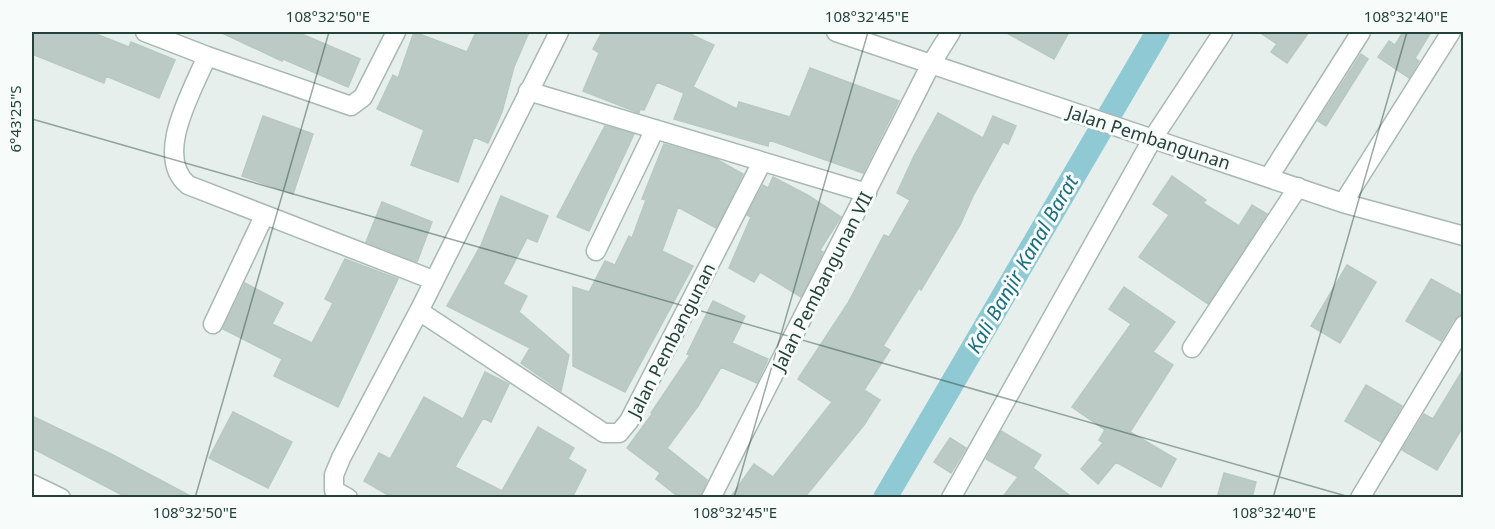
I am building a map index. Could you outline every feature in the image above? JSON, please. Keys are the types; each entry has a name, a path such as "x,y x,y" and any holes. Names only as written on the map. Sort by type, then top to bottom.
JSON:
{"street":[{"path":"146,32 207,56 351,106 363,97 396,32"},
{"path":"348,498 334,490 333,483 341,458 560,32"},
{"name":"Jalan Pembangunan","path":"836,32 1343,203 1464,236"},
{"name":"Jalan Pembangunan VII","path":"711,498 932,64 951,32"},
{"path":"951,498 1147,136 1222,32"},
{"path":"1269,177 1361,32"},
{"path":"1343,203 1451,32"},
{"path":"207,56 175,136 173,156 176,173 188,185 433,280"},
{"path":"528,91 867,193"},
{"path":"596,251 655,129"},
{"name":"Jalan Pembangunan","path":"418,311 604,433 619,433 629,421 762,162"},
{"path":"1192,348 1298,188"},
{"path":"213,324 264,216"},
{"path":"1360,498 1464,326"},
{"path":"32,484 61,498"}],"building":[{"path":"32,32 91,32 129,47 131,42 175,60 159,98 106,76 104,83 32,54"},
{"path":"220,32 297,32 360,59 348,87 283,59 282,61"},
{"path":"414,32 467,52 476,32 529,32 514,67 502,112 488,143 474,137 458,182 411,165 424,130 377,109 393,75 398,78"},
{"path":"602,32 686,32 714,45 693,87 737,109 739,102 790,117 810,68 899,101 863,173 769,140 768,146 674,119 684,93 657,82 644,110 640,109 639,113 583,91 599,53 593,49"},
{"path":"1005,32 1069,32 1054,59"},
{"path":"1259,32 1309,32 1287,63 1271,52 1277,44"},
{"path":"1403,32 1431,32 1415,58 1419,61 1409,78 1378,57 1389,41 1395,45"},
{"path":"1361,54 1368,59 1326,126 1318,121"},
{"path":"938,113 983,138 993,116 1016,126 1008,144 1003,142 960,225 921,290 919,288 883,346 890,350 864,390 880,400 864,425 804,498 730,498 754,464 773,477 832,402 798,379 848,303 884,235 889,237 910,200 897,193"},
{"path":"263,116 313,134 293,194 242,176"},
{"path":"605,126 634,134 589,231 557,217"},
{"path":"664,144 716,159 743,174 716,228 678,207 662,251 693,266 625,392 573,366 573,287 589,292 605,261 615,265 629,236 632,238 646,200 642,199"},
{"path":"1172,176 1206,200 1203,203 1239,226 1252,205 1267,214 1208,304 1139,257 1169,215 1153,204"},
{"path":"773,177 809,196 841,217 820,250 823,252 801,297 760,272 754,282 729,268 751,217 747,215 763,185 768,188"},
{"path":"501,196 548,216 537,242 527,238 503,284 527,296 519,312 569,355 561,391 521,363 530,348 447,306 481,245"},
{"path":"382,202 432,222 417,262 366,242"},
{"path":"345,259 398,279 338,407 274,376 282,359 223,329 245,283 283,303 272,324 312,343 333,303 325,299"},
{"path":"1347,265 1376,282 1340,343 1311,326"},
{"path":"1431,279 1464,297 1464,314 1454,319 1441,341 1406,321"},
{"path":"1124,287 1175,322 1153,352 1173,365 1130,432 1176,459 1161,487 1116,462 1098,484 1081,469 1103,443 1099,440 1105,430 1072,407 1131,324 1109,309"},
{"path":"713,301 745,316 732,343 768,359 757,383 721,367 698,406 667,448 707,480 700,498 680,498 656,479 660,473 627,448 690,355 687,354"},
{"path":"1464,368 1464,425 1437,470 1402,450 1424,414 1433,419"},
{"path":"485,372 509,384 491,422 483,418 455,467 502,491 538,427 574,448 568,459 586,470 572,498 393,498 364,481 379,453 390,459 424,397 463,419"},
{"path":"1366,385 1402,406 1381,442 1345,421"},
{"path":"233,412 292,442 268,488 209,458"},
{"path":"32,416 194,498 128,498 32,448"},
{"path":"1001,431 1041,455 1033,468 1073,498 1002,498 1018,477 986,459"},
{"path":"950,438 966,448 951,473 934,462"},
{"path":"1224,473 1256,482 1252,498 1217,498"}],"waterway":[{"name":"Kali Banjir Kanal Barat","path":"885,498 1158,32"}]}
